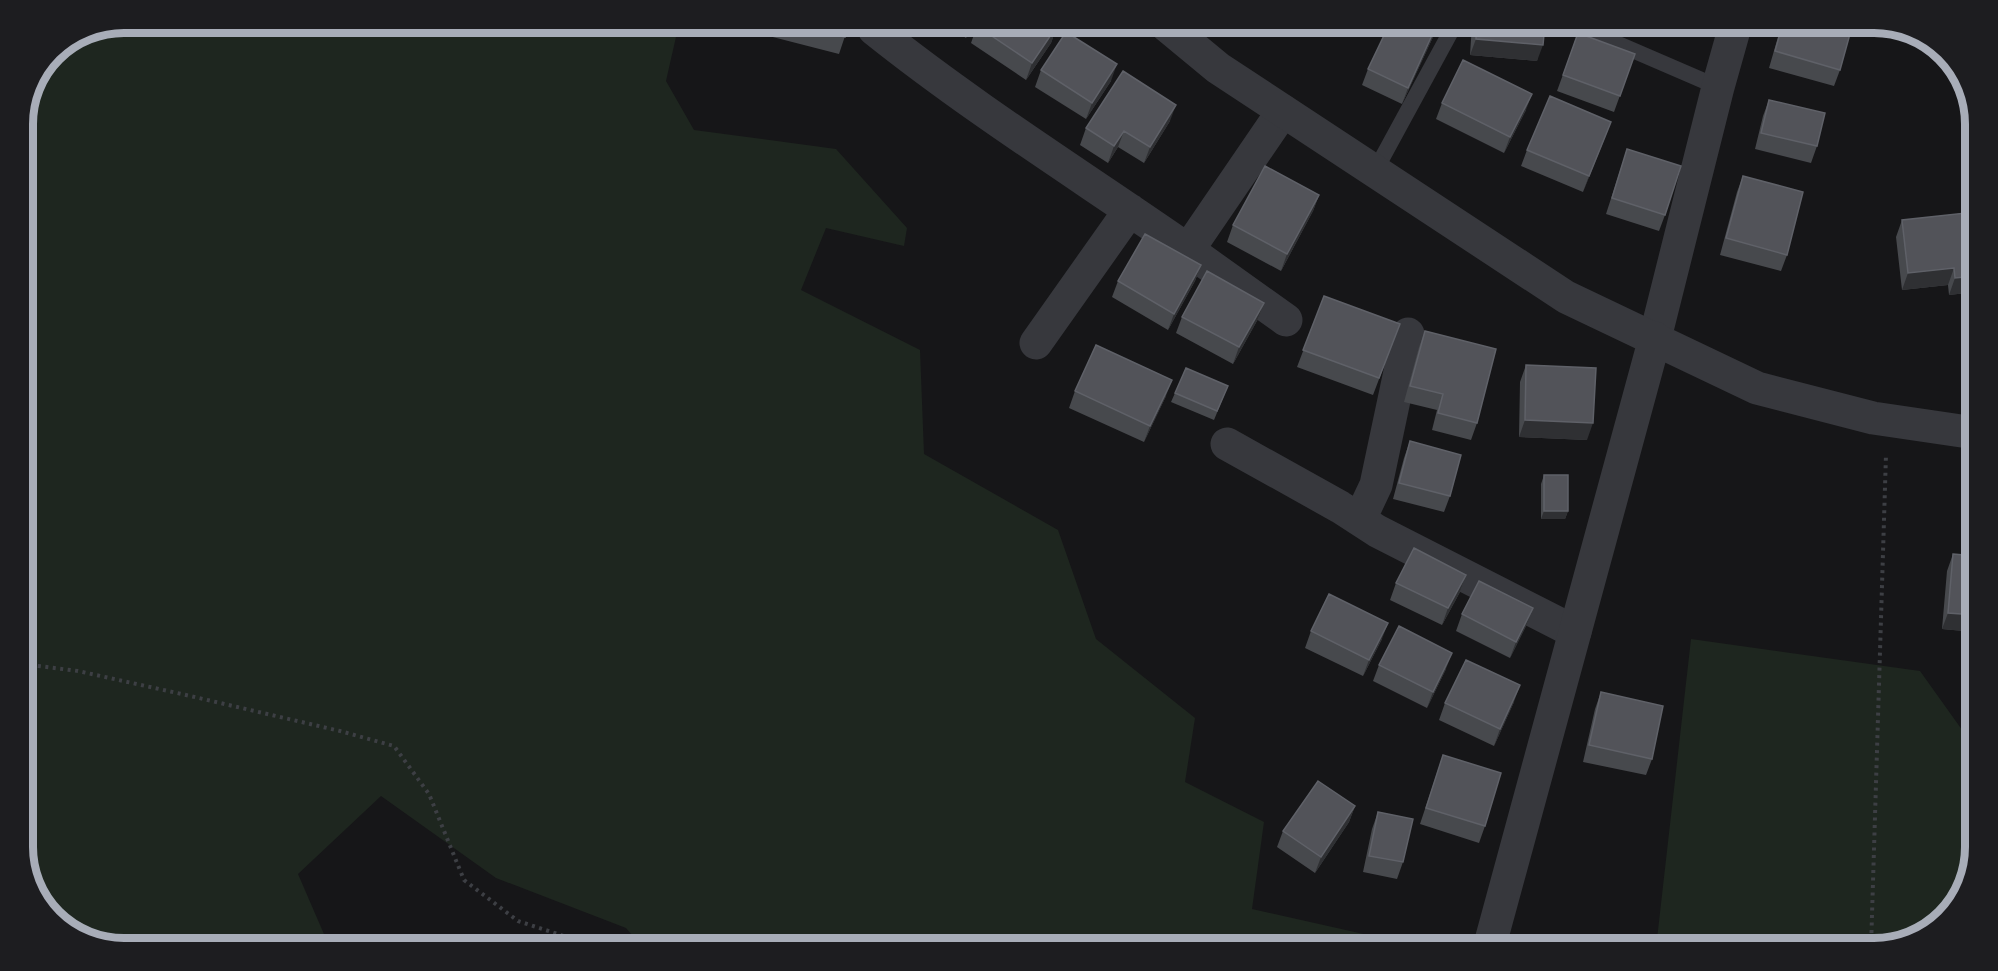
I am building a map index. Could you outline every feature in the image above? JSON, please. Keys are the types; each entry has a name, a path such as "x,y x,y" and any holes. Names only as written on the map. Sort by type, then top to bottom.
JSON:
{"street":[{"path":"879,33 968,100 1188,250 1286,320"},
{"path":"1175,33 1218,68 1566,297 1757,388 1887,420 1965,432"},
{"path":"1492,938 1655,338 1733,33"},
{"path":"1188,250 1283,111"},
{"path":"1036,343 1130,210"},
{"path":"1360,519 1376,485 1408,334"},
{"path":"1227,444 1267,465 1377,531 1575,632"}],"lane":[{"path":"1375,171 1450,33"},
{"path":"1593,33 1718,87"}],"path":[{"path":"1871,938 1887,420"},
{"path":"33,665 78,671 186,695 394,746 429,794 464,880 518,921 570,938"}],"shaded area":[{"path":"124,33 677,33 666,81 694,130 836,149 907,228 904,246 826,228 801,290 920,350 924,454 1058,530 1096,639 1195,718 1185,782 1264,822 1252,909 1381,938 634,938 626,928 496,878 381,796 298,874 326,938 124,938 100,935 83,929 64,916 48,898 38,877 33,853 33,118 42,83 64,55 78,45 94,38"},
{"path":"1691,639 1920,671 1965,734 1963,865 1956,888 1943,907 1925,923 1898,935 1886,937 1657,938"}],"building":[{"path":"829,33 846,33 845,37"},
{"path":"987,33 1052,33 1032,63"},
{"path":"1065,33 1117,64 1092,103 1041,70"},
{"path":"1385,33 1433,33 1408,88 1368,69"},
{"path":"1476,33 1544,33 1543,45 1476,39"},
{"path":"1578,33 1635,54 1620,96 1563,75"},
{"path":"1780,33 1850,33 1840,70 1775,51"},
{"path":"1463,60 1532,94 1510,137 1442,103"},
{"path":"1123,71 1176,105 1150,147 1124,131 1114,146 1086,128"},
{"path":"1550,96 1611,122 1589,176 1527,150"},
{"path":"1769,100 1825,113 1817,146 1761,133"},
{"path":"1627,149 1681,166 1665,215 1612,198"},
{"path":"1265,166 1319,195 1287,254 1233,225"},
{"path":"1743,176 1803,192 1787,255 1726,238"},
{"path":"1965,213 1965,277 1955,278 1954,268 1908,273 1902,220"},
{"path":"1145,234 1201,265 1174,314 1118,281"},
{"path":"1207,271 1264,303 1239,347 1182,317"},
{"path":"1324,296 1400,324 1379,378 1303,350"},
{"path":"1425,331 1496,349 1477,423 1438,413 1443,394 1410,386"},
{"path":"1096,345 1172,380 1150,426 1075,391"},
{"path":"1526,365 1596,368 1593,423 1525,420"},
{"path":"1186,368 1228,386 1217,411 1175,393"},
{"path":"1410,441 1461,455 1450,496 1399,483"},
{"path":"1544,475 1568,475 1568,511 1544,511"},
{"path":"1414,548 1466,575 1448,608 1396,583"},
{"path":"1953,554 1965,555 1965,614 1948,613"},
{"path":"1479,581 1533,608 1516,642 1462,614"},
{"path":"1329,594 1388,623 1369,660 1311,631"},
{"path":"1399,626 1452,653 1433,692 1379,665"},
{"path":"1466,660 1520,685 1500,729 1445,703"},
{"path":"1601,692 1663,706 1652,759 1589,745"},
{"path":"1443,755 1501,773 1485,826 1426,808"},
{"path":"1318,781 1355,806 1321,857 1283,831"},
{"path":"1378,812 1413,819 1403,862 1369,856"}]}
